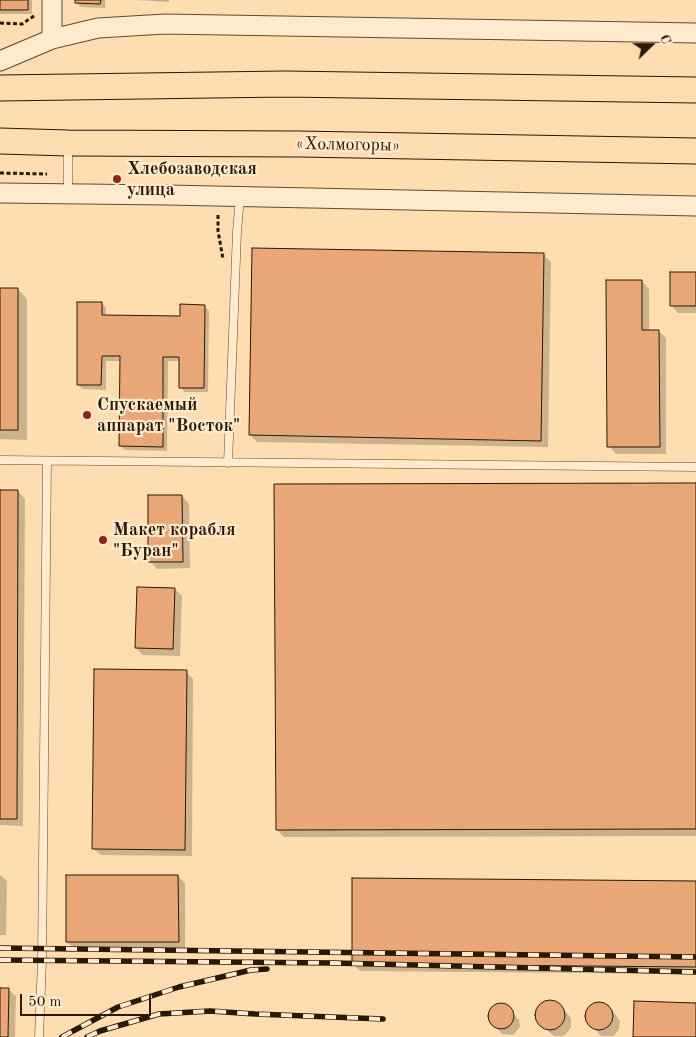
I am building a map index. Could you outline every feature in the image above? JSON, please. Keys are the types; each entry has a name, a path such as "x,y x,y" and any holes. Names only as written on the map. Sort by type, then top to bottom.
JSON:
{"highway":[{"path":"0,88 284,84 696,90"},
{"name":"«Холмогоры»","path":"0,141 696,151"}],"street":[{"path":"52,0 52,39"},
{"path":"0,61 52,39 98,28 165,24 696,33"},
{"path":"0,193 696,206"}],"lane":[{"path":"68,143 68,194"},
{"path":"228,463 240,196"},
{"path":"0,460 696,467"},
{"path":"39,1037 42,948 46,461"}],"path":[{"path":"0,24 22,24 34,16"},
{"path":"0,173 47,174"},
{"path":"218,215 218,231 223,263"}],"building":[{"path":"0,0 28,0 28,10 0,10"},
{"path":"75,0 101,0 100,4 75,3"},
{"path":"252,248 544,253 541,441 249,435"},
{"path":"670,272 696,272 696,306 670,306"},
{"path":"606,280 642,280 642,330 659,330 660,447 607,447"},
{"path":"0,288 18,288 18,430 0,430"},
{"path":"77,302 102,302 102,315 180,316 180,304 205,305 204,388 179,388 179,357 163,357 163,447 119,446 120,356 102,356 101,385 77,385"},
{"path":"696,483 696,829 276,830 274,484"},
{"path":"0,490 18,490 17,819 0,819"},
{"path":"148,495 182,495 183,562 148,562"},
{"path":"137,587 175,588 173,649 135,648"},
{"path":"94,669 187,670 185,850 92,849"},
{"path":"66,875 178,875 179,942 66,942"},
{"path":"352,878 696,881 696,967 352,964"},
{"path":"0,988 9,988 8,1037 0,1037"},
{"path":"550,1000 561,1004 565,1015 561,1026 550,1030 539,1026 535,1015 539,1004"},
{"path":"634,1001 696,1003 696,1037 633,1037"},
{"path":"599,1002 609,1006 613,1016 609,1026 599,1030 589,1026 585,1016 589,1006"},
{"path":"501,1003 510,1007 514,1016 510,1025 501,1029 492,1025 488,1016 492,1007"}],"railway":[{"path":"0,948 696,957"},
{"path":"0,960 334,963 696,972"},
{"path":"62,1037 118,1007 179,987 251,970 267,969"},
{"path":"87,1037 100,1031 159,1014 210,1011 383,1019"}],"place":[{"name":"Хлебозаводская улица","path":"117,179"},
{"name":"Спускаемый аппарат \"Восток\"","path":"87,415"},
{"name":"Макет корабля \"Буран\"","path":"103,540"}]}
